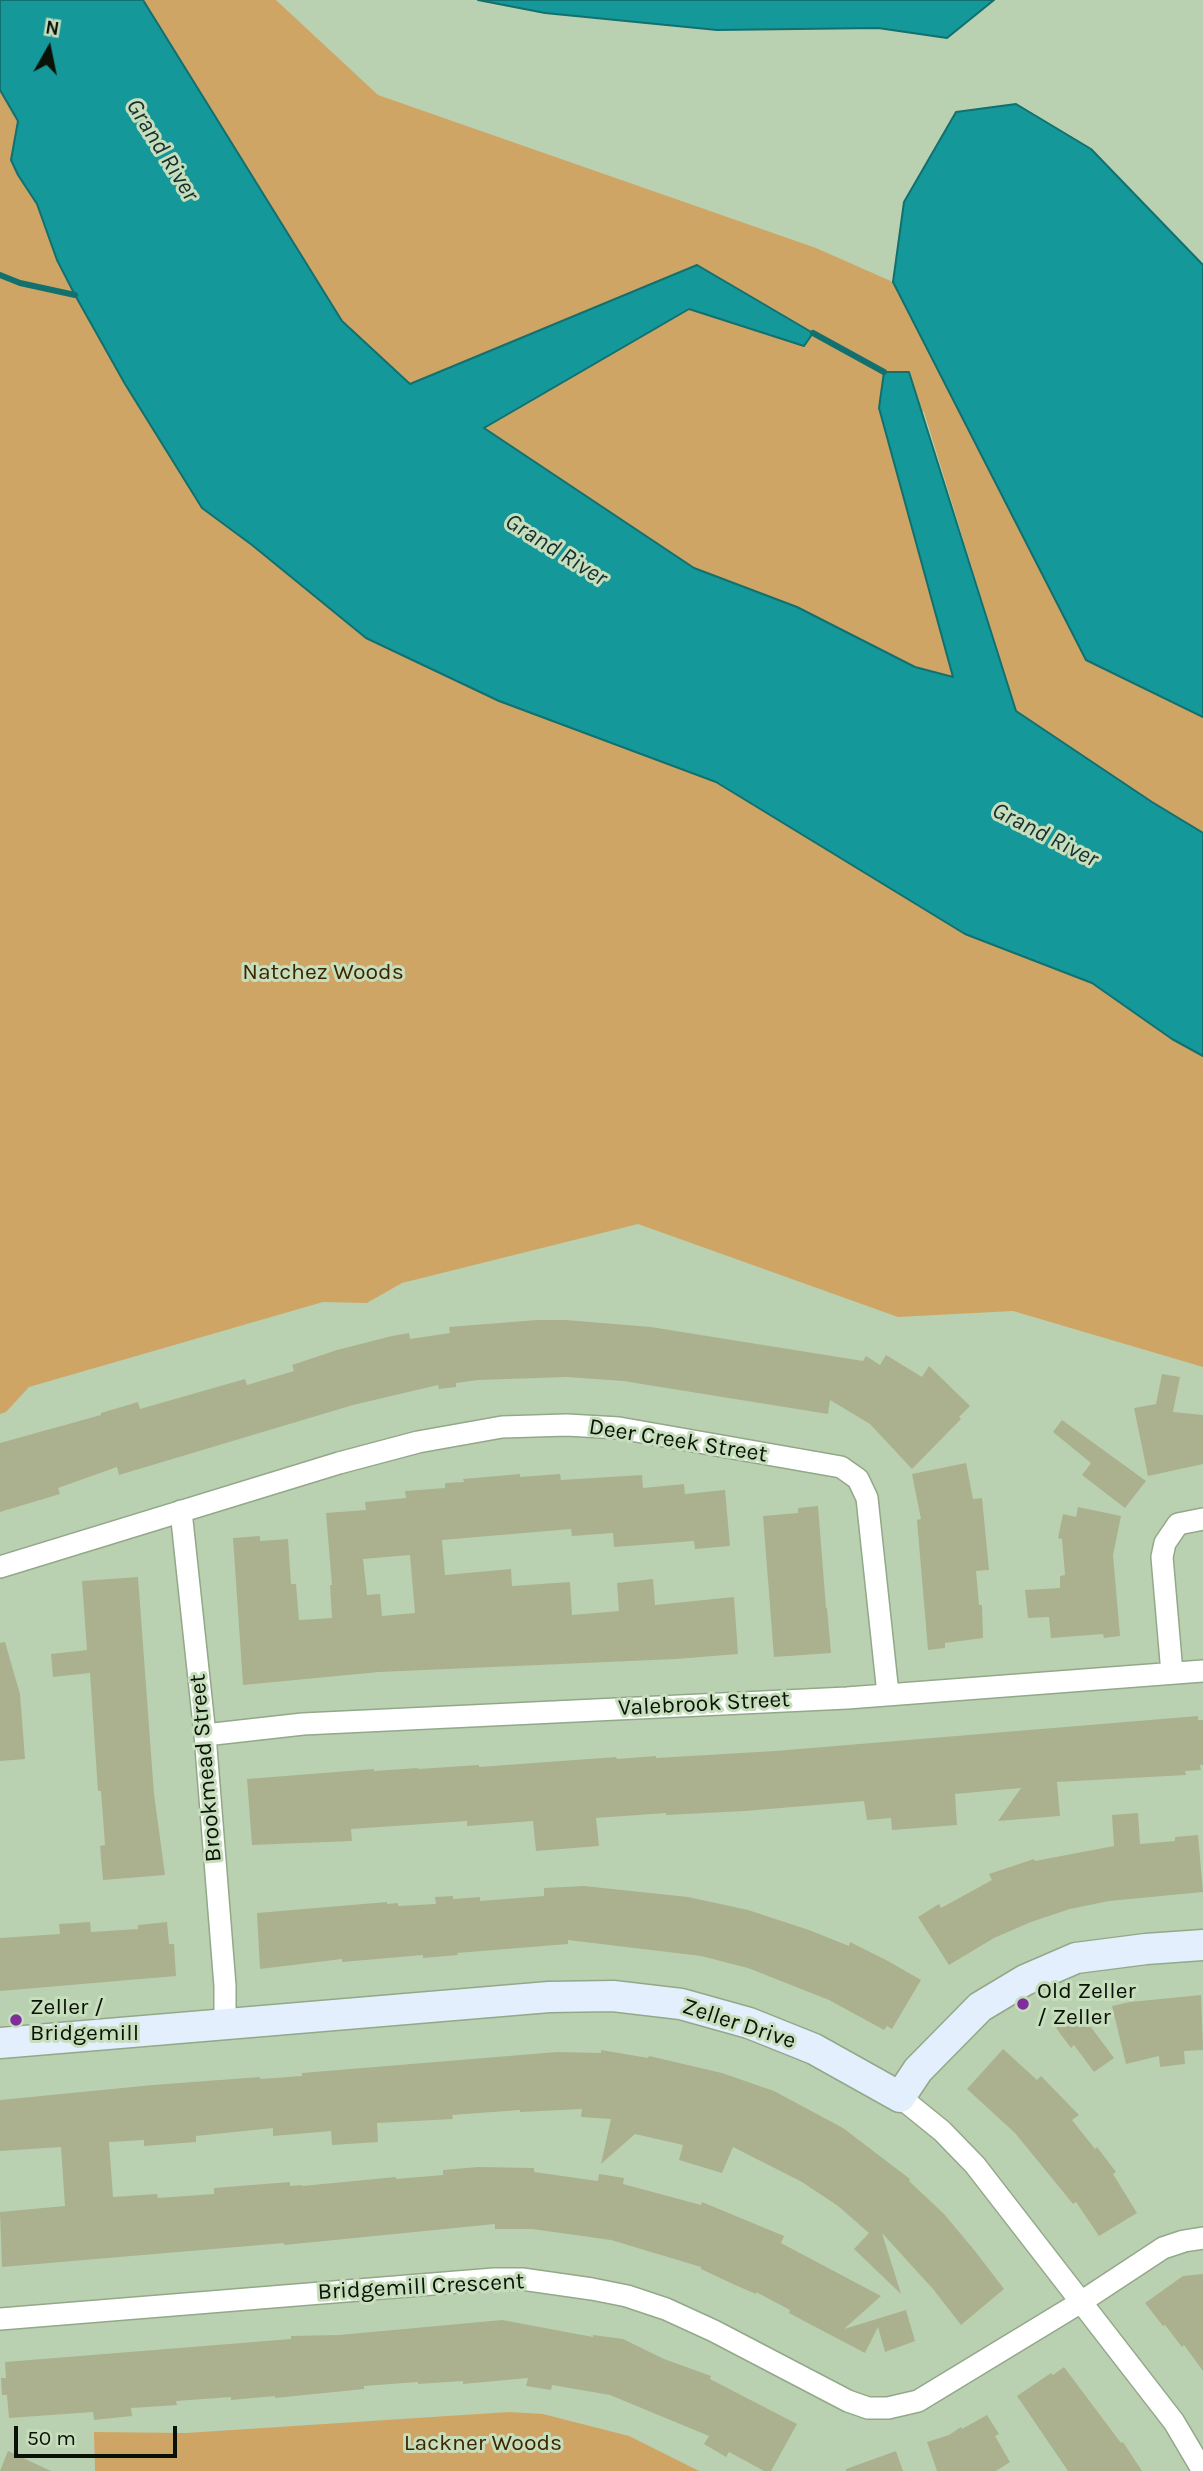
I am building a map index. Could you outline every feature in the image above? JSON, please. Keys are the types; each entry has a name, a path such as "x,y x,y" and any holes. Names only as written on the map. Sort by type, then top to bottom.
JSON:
{"street":[{"name":"Deer Creek Street","path":"0,1567 418,1441 502,1427 566,1425 619,1428 841,1466 858,1479 867,1499 888,1694"},
{"name":"Brookmead Street","path":"181,1511 205,1735 225,1986 225,2025"},
{"path":"1172,1673 1163,1557 1165,1543 1178,1524 1203,1519"},
{"name":"Valebrook Street","path":"205,1735 303,1724 888,1694 1203,1671"},
{"path":"900,2097 918,2070 980,2007 1025,1980 1076,1958 1203,1945"},
{"name":"Zeller Drive","path":"0,2043 549,1997 613,1996 681,2004 748,2023 814,2049 900,2097 942,2132 975,2165 1174,2422 1203,2471"},
{"name":"Bridgemill Crescent","path":"0,2319 494,2279 522,2279 627,2296 666,2309 848,2401 869,2408 887,2408 918,2401 1081,2302 1163,2248 1203,2238"}],"green space":[{"path":"143,0 276,0 378,95 816,248 893,282 1086,660 1203,717 1203,833 1016,711 924,412 879,408 953,677 915,667 797,607 694,568 484,428 689,309 804,346 813,332 697,265 410,385 342,321"},
{"name":"Natchez Woods","path":"0,90 18,121 11,160 37,204 57,260 125,384 202,508 366,638 499,701 716,782 965,934 1092,983 1172,1039 1203,1056 1203,1367 1013,1311 898,1317 638,1224 402,1283 367,1303 323,1302 29,1387 6,1412 0,1414"},
{"name":"Lackner Woods","path":"509,2412 543,2414 629,2436 699,2471 95,2471 94,2432 186,2433"}],"water":[{"name":"Grand River","path":"0,0 143,0 342,321 410,384 697,265 813,333 804,346 689,309 484,428 694,568 797,607 915,667 953,677 879,408 884,372 909,372 1016,711 1203,833 1203,1056 1172,1039 1092,983 965,934 716,782 499,701 366,638 202,508 125,384 75,295 57,260 37,204 11,160 18,121 0,90"},
{"path":"478,0 994,0 947,38 878,28 717,30 545,13"},
{"path":"1016,104 1091,149 1203,265 1203,717 1086,660 893,282 904,202 956,112"}],"building":[{"path":"537,1320 651,1327 863,1361 866,1356 880,1365 886,1355 922,1377 929,1366 970,1406 959,1417 961,1419 912,1469 870,1424 830,1400 828,1414 623,1381 567,1377 478,1380 456,1383 456,1387 439,1389 438,1385 353,1405 119,1475 117,1467 58,1488 60,1494 0,1512 0,1443 138,1402 140,1409 245,1379 247,1385 294,1371 292,1365 392,1336 409,1333 410,1339 450,1333 449,1327"},
{"path":"1162,1374 1180,1377 1173,1412 1203,1415 1203,1464 1148,1476 1134,1408 1156,1404"},
{"path":"1062,1420 1146,1481 1125,1508 1082,1475 1091,1463 1053,1432"},
{"path":"966,1463 973,1499 982,1498 989,1570 976,1571 979,1605 982,1605 983,1638 945,1643 945,1648 928,1650 917,1520 921,1519 912,1474"},
{"path":"520,1474 520,1477 560,1474 561,1480 642,1475 643,1488 684,1484 685,1494 725,1490 730,1546 695,1549 694,1541 614,1547 613,1533 572,1536 571,1529 442,1540 445,1575 511,1569 512,1586 570,1582 572,1615 619,1611 617,1583 653,1579 655,1605 734,1597 738,1654 379,1672 243,1685 233,1538 260,1536 260,1541 288,1539 291,1584 296,1584 299,1620 332,1618 326,1513 366,1510 365,1502 406,1498 405,1491 445,1488 445,1483 464,1482 463,1479","holes":["410,1555 415,1613 382,1616 380,1594 367,1595 363,1559"]},
{"path":"818,1506 831,1653 774,1657 763,1516 798,1513 798,1508"},
{"path":"1078,1507 1121,1516 1113,1555 1120,1636 1104,1638 1103,1634 1051,1638 1049,1617 1028,1618 1025,1590 1060,1588 1060,1576 1065,1575 1062,1539 1058,1538 1063,1514 1076,1517"},
{"path":"138,1577 154,1794 165,1875 103,1880 100,1846 105,1845 101,1791 98,1791 90,1673 53,1677 51,1654 87,1650 82,1581"},
{"path":"5,1642 20,1694 25,1759 0,1761 0,1643"},
{"path":"1198,1716 1198,1720 1203,1720 1201,1770 1185,1771 1186,1775 1057,1782 1060,1816 998,1821 1021,1788 955,1794 957,1825 892,1830 891,1818 867,1820 864,1801 745,1811 596,1818 599,1846 536,1851 533,1821 467,1826 467,1821 351,1829 352,1841 252,1845 247,1779 374,1769 479,1767 616,1757 656,1758 775,1751"},
{"path":"1138,1813 1140,1844 1175,1841 1175,1837 1198,1835 1203,1892 1109,1901 1070,1909 994,1938 949,1965 918,1917 939,1904 941,1908 992,1880 989,1874 1034,1859 1035,1861 1114,1846 1112,1815"},
{"path":"584,1886 688,1897 748,1910 849,1946 850,1942 921,1980 892,2029 887,2026 884,2030 829,2000 748,1968 701,1956 568,1940 568,1944 457,1953 458,1955 423,1958 423,1955 342,1962 342,1959 260,1969 257,1913 387,1902 398,1903 398,1906 436,1904 435,1897 480,1897 480,1901 544,1896 544,1888"},
{"path":"90,1922 91,1932 138,1929 138,1925 167,1922 169,1944 174,1944 176,1976 0,1991 0,1938 60,1934 59,1924"},
{"path":"1201,1995 1203,2050 1184,2051 1185,2064 1160,2067 1159,2056 1126,2064 1112,2006"},
{"path":"1079,2011 1114,2058 1094,2072 1074,2045 1071,2048 1056,2028"},
{"path":"1003,2049 1037,2080 1041,2076 1079,2115 1072,2120 1116,2172 1113,2174 1137,2213 1099,2236 1076,2202 1073,2204 1015,2133 967,2089"},
{"path":"601,2050 648,2058 649,2056 722,2073 774,2091 843,2128 910,2179 909,2181 944,2214 1004,2289 961,2325 933,2289 882,2233 901,2294 854,2249 869,2233 838,2206 802,2182 733,2147 722,2173 679,2160 683,2145 635,2134 601,2164 611,2119 581,2117 582,2109 520,2110 452,2115 453,2119 377,2123 378,2142 332,2145 331,2131 273,2136 273,2128 196,2136 196,2142 144,2146 144,2140 109,2142 113,2197 157,2194 158,2198 214,2194 214,2188 290,2182 290,2186 302,2186 396,2179 443,2175 443,2170 478,2167 534,2168 534,2172 598,2181 599,2174 624,2178 623,2184 701,2205 702,2202 784,2236 781,2243 881,2296 844,2329 906,2310 915,2341 885,2352 878,2327 865,2353 789,2313 790,2310 756,2292 735,2285 701,2267 611,2240 532,2229 495,2229 495,2224 284,2245 2,2267 0,2212 65,2206 61,2147 0,2151 0,2100 557,2052 601,2053"},
{"path":"1203,2274 1203,2371 1184,2345 1182,2347 1145,2303 1183,2276"},
{"path":"502,2320 593,2337 623,2339 664,2359 711,2376 710,2379 797,2424 771,2471 764,2471 729,2452 726,2457 704,2444 709,2436 610,2395 552,2385 551,2390 526,2386 528,2378 463,2384 463,2381 364,2386 364,2389 275,2398 231,2400 231,2397 176,2401 177,2405 131,2408 132,2416 94,2420 93,2412 9,2418 7,2395 2,2395 1,2378 6,2378 5,2362"},
{"path":"1064,2367 1121,2443 1123,2442 1142,2471 1068,2471 1017,2396"},
{"path":"987,2415 999,2434 995,2436 1010,2462 996,2471 937,2471 927,2442 949,2435"},
{"path":"8,2451 51,2471 0,2471"},
{"path":"896,2451 903,2471 846,2471 846,2469"}],"waterway":[{"path":"0,275 20,283 75,295"},
{"path":"813,333 884,372"}],"place":[{"name":"Old Zeller / Zeller","path":"1023,2004"},
{"name":"Zeller / Bridgemill","path":"16,2020"}]}
